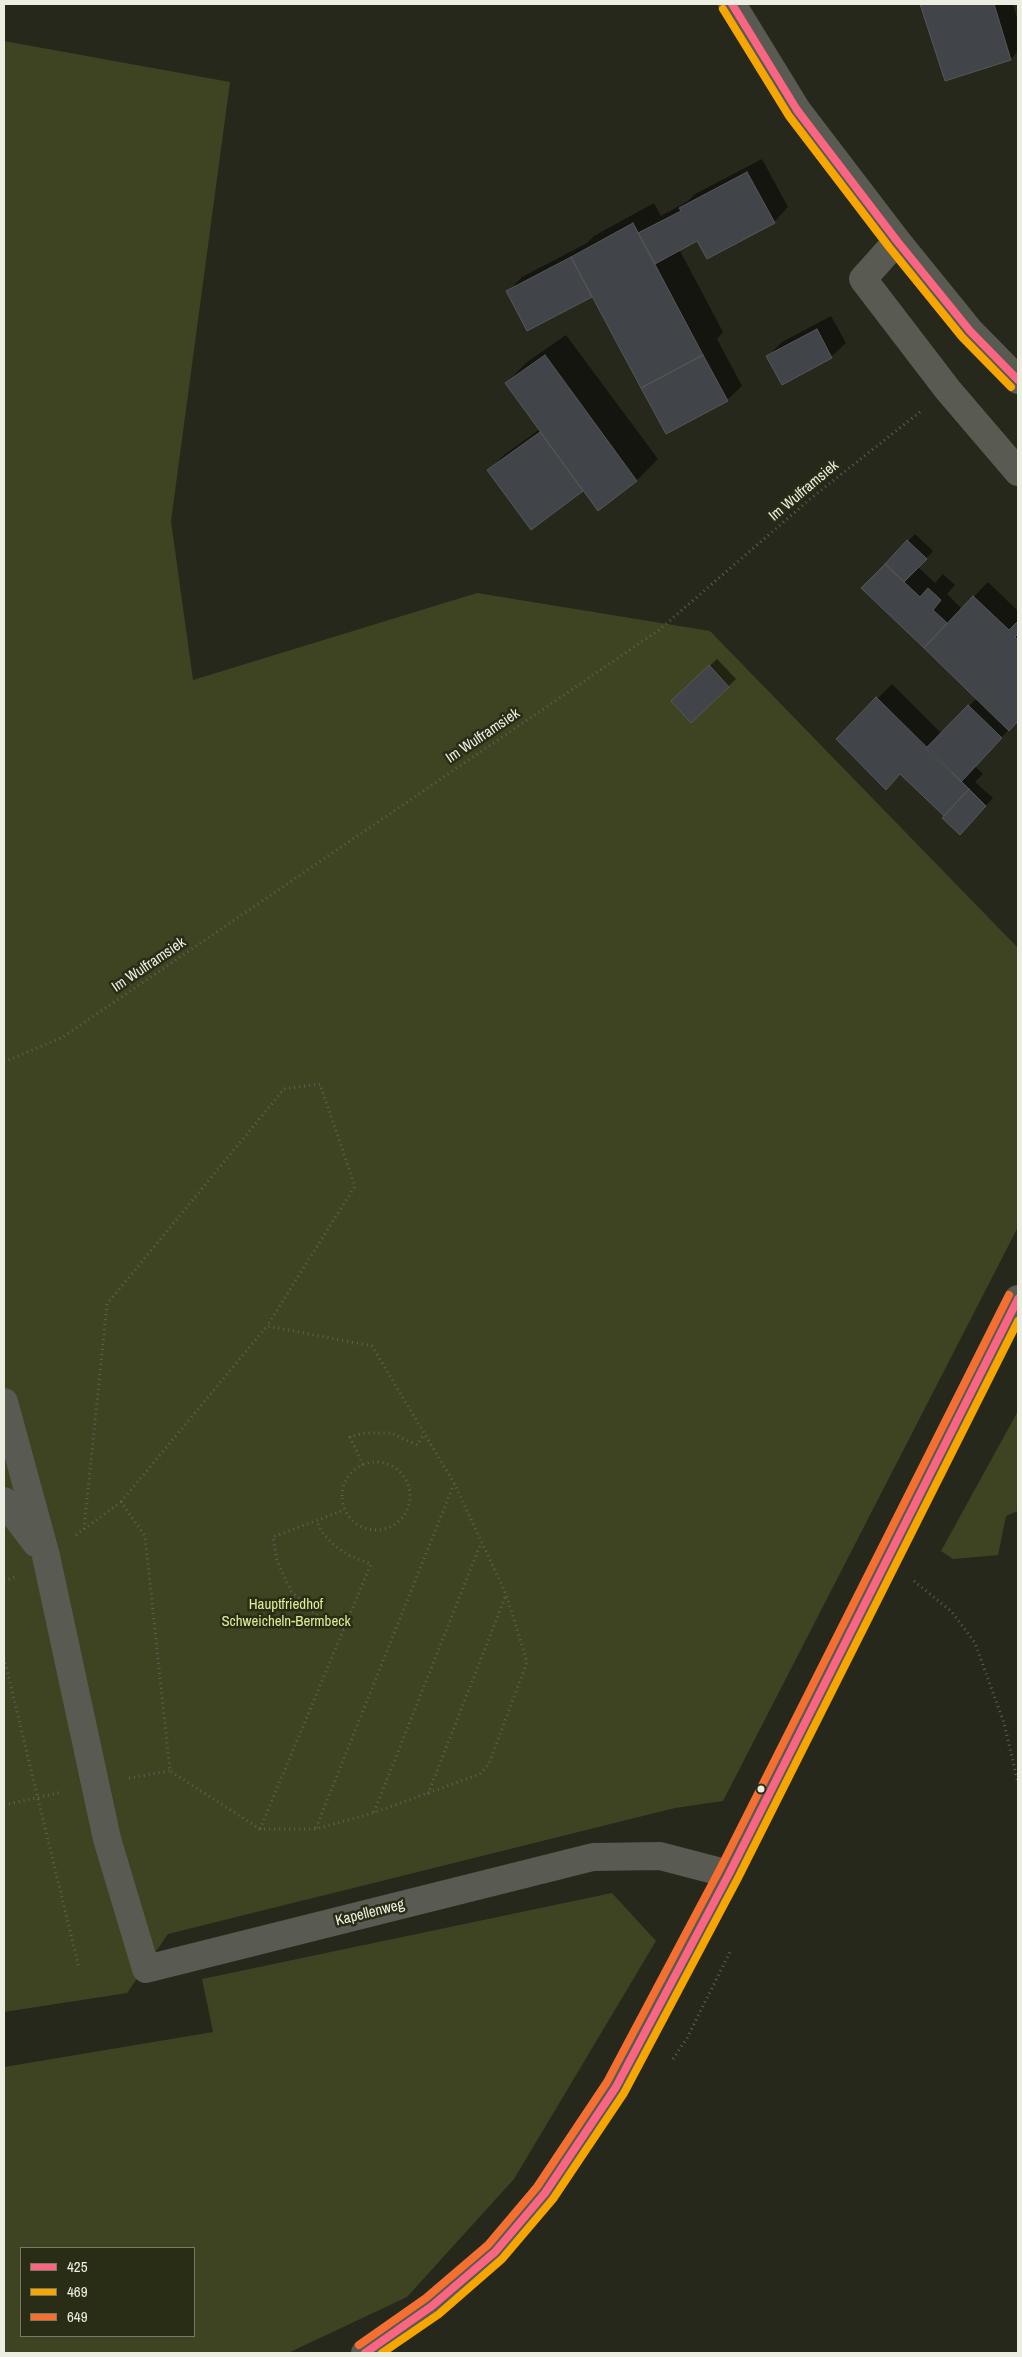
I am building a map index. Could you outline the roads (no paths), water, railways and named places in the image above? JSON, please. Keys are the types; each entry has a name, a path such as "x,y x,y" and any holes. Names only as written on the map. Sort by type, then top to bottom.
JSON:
{"street":[{"path":"732,4 797,110 897,241 970,331 1018,380"},
{"path":"897,241 863,279 948,390 1018,472"},
{"path":"364,2353 432,2306 495,2252 545,2193 616,2087 729,1874 1018,1299"},
{"path":"4,1402 46,1556"},
{"path":"4,1501 46,1556"},
{"name":"Kapellenweg","path":"46,1556 107,1839 146,1970 593,1857 660,1856 729,1874"}],"park label":[{"name":"Hauptfriedhof Schweicheln-Bermbeck","path":"286,1614"}]}
